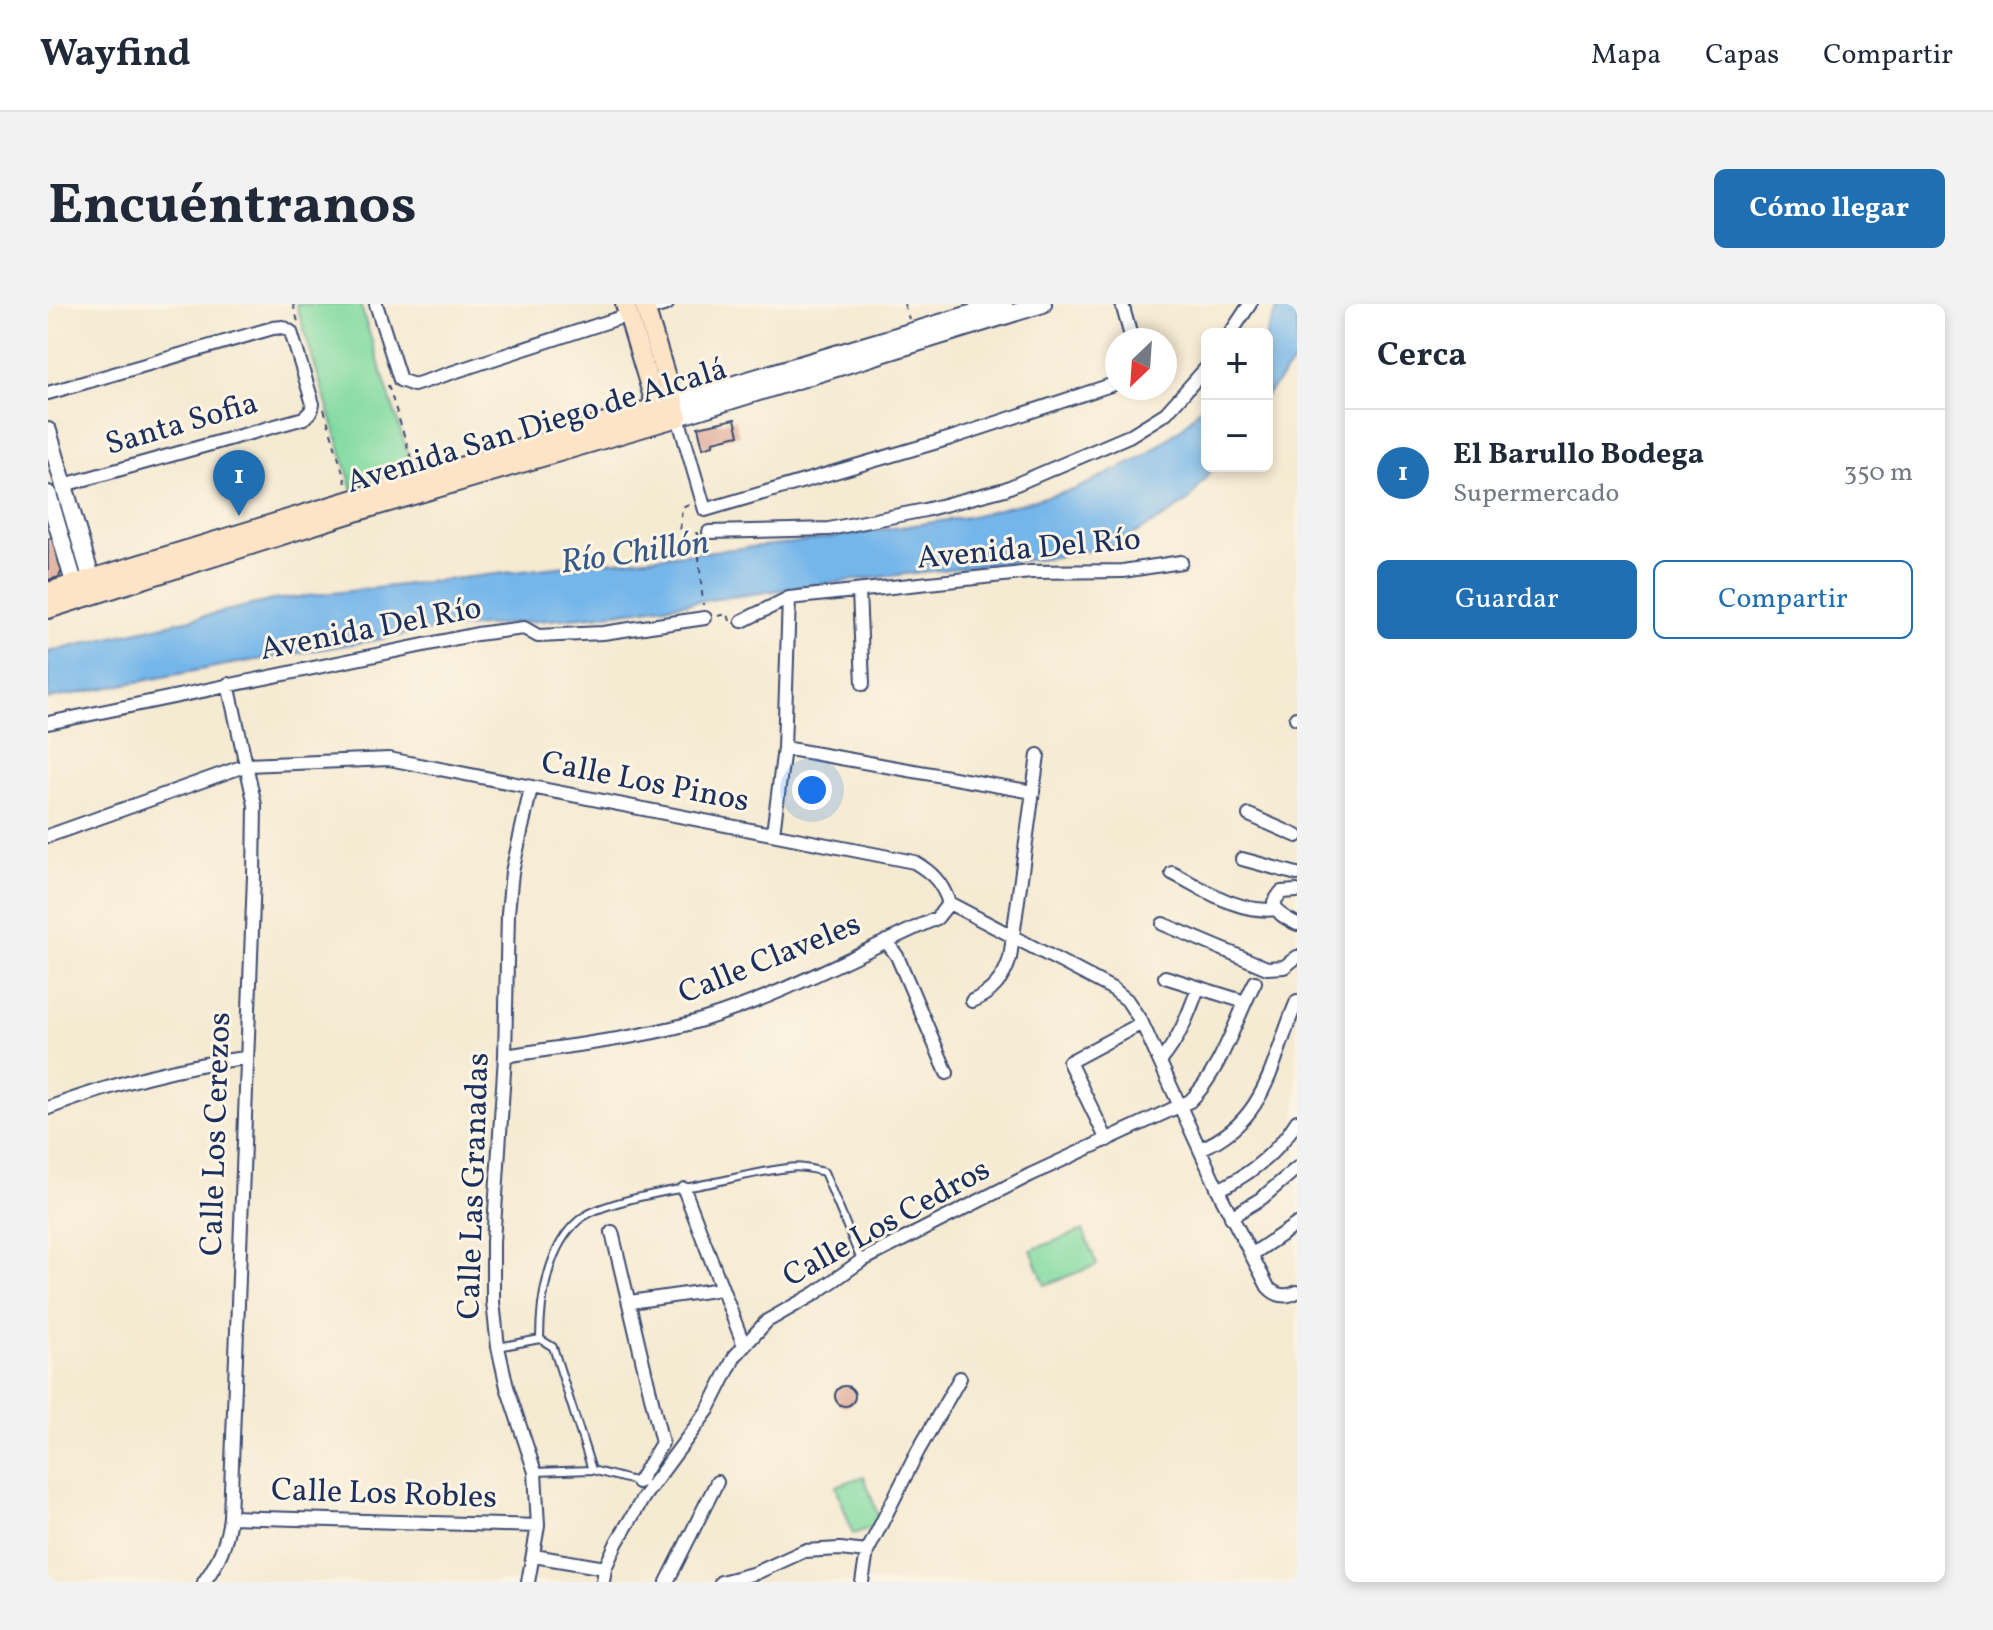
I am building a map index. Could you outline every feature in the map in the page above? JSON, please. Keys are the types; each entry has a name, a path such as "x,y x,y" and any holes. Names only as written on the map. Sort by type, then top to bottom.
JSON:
{"main road":[{"path":"636,308 667,412"},
{"name":"Avenida San Diego de Alcalá","path":"48,609 86,590 667,412"},
{"name":"Avenida San Diego de Alcalá","path":"384,497 418,479 569,441"},
{"name":"Avenida San Diego de Alcalá","path":"48,592 86,590"}],"street":[{"path":"376,304 400,380 414,385 636,308 667,304"},
{"name":"Avenida San Diego de Alcalá","path":"667,412 1004,304"},
{"path":"1122,304 1129,328"},
{"path":"1234,328 1250,304"},
{"name":"Avenida San Diego de Alcalá","path":"667,412 1032,306"},
{"name":"Santa Sofia","path":"48,393 283,327 291,332 313,404 304,418 64,485"},
{"path":"701,534 829,529 925,510 1005,489 1129,436 1166,413 1201,374"},
{"path":"667,412 705,510 951,438 1105,387"},
{"path":"48,431 64,485 86,590"},
{"path":"48,494 86,590"},
{"name":"Avenida Del Río","path":"742,621 789,598 1031,572 1123,571 1181,562"},
{"path":"859,591 863,684"},
{"path":"773,833 784,748 789,598"},
{"name":"Avenida Del Río","path":"48,723 477,634 524,628 538,636 603,633 704,615"},
{"name":"Calle Los Cerezos","path":"204,1582 218,1563 227,1539 230,1517 255,805 228,684"},
{"path":"784,748 1033,792"},
{"path":"972,1001 993,989 1004,975 1013,938 1038,755"},
{"name":"Calle Los Pinos","path":"48,836 247,765 389,759 914,862 932,872 949,903 1113,989 1127,1000 1142,1023 1218,1190 1271,1291 1284,1296 1297,1292"},
{"name":"Calle Las Granadas","path":"528,1582 538,1526 535,1472 507,1387 498,1347 493,1302 493,1242 505,1056 508,913 512,872 531,788"},
{"path":"1249,815 1297,836"},
{"path":"1242,859 1297,874"},
{"path":"1172,873 1237,905 1261,911 1276,909"},
{"path":"1297,891 1281,892 1274,902 1276,909 1297,924"},
{"name":"Calle Claveles","path":"505,1056 659,1030 705,1019 783,989 937,918 949,903"},
{"path":"1163,924 1267,968 1284,967 1297,957"},
{"path":"886,941 897,956 947,1073"},
{"path":"1165,977 1245,1002"},
{"name":"Calle Los Cedros","path":"603,1582 605,1568 617,1542 708,1410 743,1343 767,1321 816,1293 861,1261 1030,1175 1181,1107 1202,1090 1216,1067 1255,982"},
{"path":"1160,1062 1174,1046 1198,988"},
{"path":"1200,1149 1234,1130 1258,1102 1297,1001"},
{"path":"1107,1140 1069,1062 1142,1023"},
{"path":"48,1108 133,1079 245,1058"},
{"path":"1218,1190 1267,1159 1297,1121"},
{"path":"1231,1217 1271,1191 1297,1168"},
{"path":"684,1189 743,1343"},
{"path":"1251,1255 1297,1224"},
{"path":"612,1232 662,1443 638,1482"},
{"path":"630,1302 721,1289"},
{"path":"862,1582 867,1552 918,1451 960,1378"},
{"path":"667,1582 717,1482"},
{"name":"Calle Los Robles","path":"230,1517 538,1526"},
{"path":"721,1582 756,1573 804,1551 840,1549 867,1552"},
{"path":"534,1556 605,1568"}],"lane":[{"path":"540,1339 540,1321 553,1259 564,1236 582,1217 629,1200 791,1167 824,1172 861,1261"},
{"path":"498,1347 540,1339 553,1347 592,1470"},
{"path":"535,1472 592,1470 653,1486"}],"path":[{"path":"386,377 418,479"},
{"path":"682,507 680,532 701,534 704,615"}],"green space":[{"path":"296,304 360,304 415,476 354,493"},
{"path":"1083,1230 1097,1265 1045,1285 1031,1250"},
{"path":"864,1476 881,1524 853,1534 836,1486"}],"water":[{"path":"1279,304 1297,304 1297,358 1273,388 1273,328 1269,328"},
{"path":"1201,407 1201,472 1210,472 1190,499 1165,517 1111,546 1062,556 854,580 593,616 429,631 48,699 48,652 273,600 792,543 968,517 1076,489 1142,458 1183,427"}],"building":[{"path":"735,419 739,435 713,441 713,445 703,448 698,427"},
{"path":"53,537 62,570 59,577 48,580 48,539"},
{"path":"841,1386 849,1386 855,1396 849,1406 841,1406 835,1400 835,1392"}],"place":[{"name":"El Barullo Bodega","path":"239,516"}],"water label":[{"name":"Río Chillón","path":"635,554"}]}
